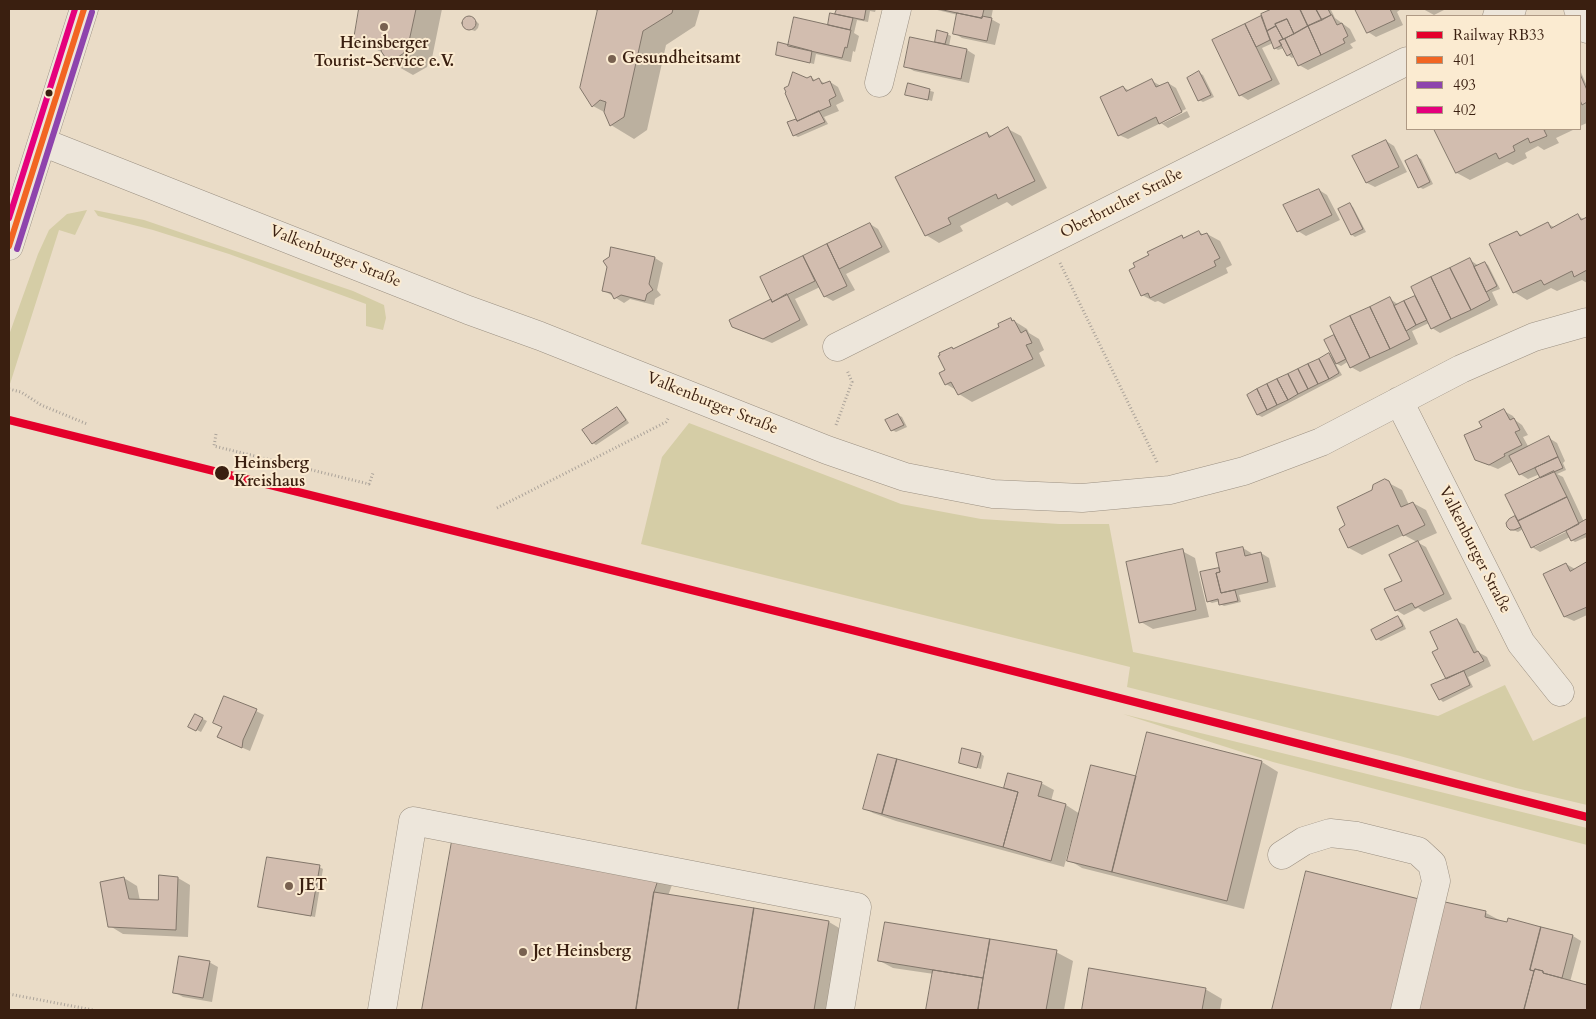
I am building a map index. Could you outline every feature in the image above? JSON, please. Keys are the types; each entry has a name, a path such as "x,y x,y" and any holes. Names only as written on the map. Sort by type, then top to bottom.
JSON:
{"street":[{"path":"9,246 84,9"},
{"path":"879,83 897,9"},
{"path":"1499,15 1512,9"},
{"path":"1581,16 1587,29"},
{"name":"Oberbrucher Straße","path":"837,347 1406,62"},
{"name":"Valkenburger Straße","path":"42,142 828,450 905,477 993,494 1082,498 1170,490 1244,471 1321,442 1461,369 1534,337 1587,322"},
{"name":"Valkenburger Straße","path":"1399,401 1521,643 1560,692"},
{"path":"382,1010 413,821 857,907 840,1010"},
{"path":"1282,855 1304,841 1330,833 1357,836 1418,851 1432,864 1436,881 1405,1010"}],"path":[{"path":"1049,240 1170,490"},
{"path":"828,450 852,382 837,347"},
{"path":"9,389 21,392 41,405 87,424"},
{"path":"497,508 666,422 680,391"},
{"path":"216,434 214,446 260,460 369,484 373,473"},
{"path":"9,994 93,1010"}],"shaded area":[{"path":"87,210 75,235 59,230 9,387 9,335 38,254 49,230 67,214"},
{"path":"94,210 144,220 353,291 384,305 386,318 383,330 366,326 366,304 229,254 153,230 98,216"},
{"path":"689,423 901,504 981,519 1059,524 1109,524 1133,652 1438,716 1505,685 1533,741 1587,716 1587,805 1127,687 1130,667 641,544 662,457"},
{"path":"1123,714 1587,828 1587,845 1273,762"}],"building":[{"name":"Heinsberger Tourist-Service e.V.","path":"359,9 416,9 408,46 405,45 404,53 389,63 381,51 383,44 354,39"},
{"name":"Gesundheitsamt","path":"598,9 673,9 672,13 643,31 624,117 610,126 604,112 606,102 600,100 592,107 580,88"},
{"path":"837,9 866,9 864,20 835,14"},
{"path":"939,9 984,9 982,18"},
{"path":"1272,9 1300,9 1308,26 1294,34 1287,19 1275,24 1276,26 1267,31 1261,14"},
{"path":"1300,9 1316,9 1322,20 1308,26"},
{"path":"1316,9 1328,9 1331,15 1322,20"},
{"path":"1355,9 1390,9 1395,20 1367,33"},
{"path":"830,13 853,18 850,30 828,25"},
{"path":"957,13 992,18 987,41 953,34"},
{"path":"1332,15 1337,25 1342,23 1348,36 1343,39 1345,43 1321,55 1308,26"},
{"path":"469,16 474,18 476,23 474,28 469,30 464,28 462,23 464,18"},
{"path":"1261,16 1270,40 1256,47 1245,24"},
{"path":"794,17 851,30 847,48 845,47 842,58 788,46"},
{"path":"1287,19 1294,34 1283,39 1275,24"},
{"path":"1245,24 1272,80 1239,96 1212,40"},
{"path":"1276,26 1283,39 1279,41 1282,45 1274,49 1267,31"},
{"path":"1308,26 1321,55 1298,66 1285,39"},
{"path":"937,30 948,33 945,44 935,42"},
{"path":"910,37 967,49 961,79 904,67"},
{"path":"1285,39 1292,53 1287,56 1279,41"},
{"path":"778,42 812,51 810,63 776,55"},
{"path":"1199,71 1211,95 1198,101 1187,78"},
{"path":"793,72 807,78 811,76 813,81 819,78 822,84 830,81 836,96 829,100 831,106 797,121 784,88 788,86"},
{"path":"1581,76 1587,90 1587,102 1582,105"},
{"path":"1152,79 1156,87 1168,82 1182,112 1159,124 1156,117 1118,136 1100,97 1123,86 1126,91"},
{"path":"908,83 930,89 928,100 905,95"},
{"path":"819,111 825,122 793,136 787,122 796,119 797,121"},
{"path":"1008,127 1035,181 998,199 996,194 948,218 951,224 925,236 895,177 987,132 989,137"},
{"path":"1434,130 1544,130 1547,136 1530,143 1528,138 1513,146 1515,151 1499,159 1496,153 1456,173"},
{"path":"1386,140 1399,167 1366,183 1352,156"},
{"path":"1417,155 1430,182 1418,188 1405,161"},
{"path":"1319,189 1332,215 1297,232 1283,205"},
{"path":"1350,203 1363,229 1351,235 1338,209"},
{"path":"1578,214 1581,220 1587,217 1587,270 1574,277 1572,271 1544,285 1541,280 1513,293 1489,244 1517,231 1520,236 1548,222 1551,228"},
{"path":"870,223 882,247 839,269 827,244"},
{"path":"1199,231 1201,235 1207,233 1220,258 1214,261 1216,266 1150,298 1148,293 1141,296 1129,270 1135,267 1133,263 1149,255 1147,252 1182,235 1183,238"},
{"path":"827,244 847,286 824,297 803,256"},
{"path":"611,247 655,257 649,284 653,290 647,294 645,301 621,295 614,299 611,293 602,291 607,267 603,261 609,257"},
{"path":"803,256 815,281 772,302 760,277"},
{"path":"1470,258 1490,300 1471,310 1450,268"},
{"path":"1485,262 1497,286 1486,292 1474,267"},
{"path":"1450,268 1471,310 1451,319 1431,277"},
{"path":"1431,277 1451,319 1431,329 1411,287"},
{"path":"787,294 800,320 763,339 732,327 729,320 771,299 772,302"},
{"path":"1415,296 1427,320 1416,325 1404,301"},
{"path":"1390,297 1410,339 1390,349 1370,307"},
{"path":"1404,301 1416,325 1406,331 1394,306"},
{"path":"1370,307 1390,349 1370,358 1350,316"},
{"path":"1350,316 1370,358 1350,368 1330,326"},
{"path":"1011,318 1021,333 1026,330 1032,343 1026,345 1033,359 958,395 951,382 945,385 939,373 945,370 938,356 940,355 939,353 952,347 953,349 999,327 998,324"},
{"path":"1334,335 1346,359 1336,364 1324,340"},
{"path":"1329,353 1339,373 1329,379 1319,359"},
{"path":"1319,359 1329,379 1318,384 1308,364"},
{"path":"1308,364 1318,384 1308,389 1298,369"},
{"path":"1298,369 1308,389 1298,394 1288,374"},
{"path":"1288,374 1298,394 1288,400 1277,379"},
{"path":"1277,379 1288,400 1277,405 1267,384"},
{"path":"1267,384 1277,405 1267,410 1257,389"},
{"path":"1257,389 1267,410 1257,415 1247,395"},
{"path":"617,407 626,420 592,444 582,430"},
{"path":"1504,409 1510,420 1514,418 1520,430 1515,432 1522,445 1504,454 1505,456 1489,465 1475,460 1464,435 1482,427 1479,422"},
{"path":"898,414 904,425 891,431 885,420"},
{"path":"1549,436 1558,457 1519,475 1509,456"},
{"path":"1558,457 1563,468 1540,478 1535,468"},
{"path":"1554,471 1567,497 1518,521 1505,495"},
{"path":"1385,479 1389,481 1401,507 1413,502 1425,525 1403,536 1398,525 1348,548 1339,529 1345,525 1337,507 1372,490 1373,485"},
{"path":"1567,497 1579,524 1531,548 1518,521"},
{"path":"1515,516 1521,527 1510,530 1506,523"},
{"path":"1587,519 1587,533 1571,541 1566,531"},
{"path":"1418,541 1444,594 1415,608 1412,603 1395,611 1384,589 1402,581 1389,555"},
{"path":"1243,547 1245,556 1261,552 1268,582 1221,593 1216,573 1220,572 1216,553"},
{"path":"1183,549 1196,610 1139,623 1126,562"},
{"path":"1587,562 1587,607 1564,617 1543,574 1566,563 1570,571"},
{"path":"1219,568 1220,572 1216,573 1221,593 1235,590 1238,601 1219,605 1218,599 1207,602 1200,572"},
{"path":"1398,616 1403,626 1376,640 1371,630"},
{"path":"1457,619 1474,653 1478,651 1484,661 1446,679 1432,652 1438,649 1430,632"},
{"path":"1464,671 1470,685 1439,700 1431,685"},
{"path":"224,696 257,709 243,740 242,748 217,737 222,727 213,723"},
{"path":"195,714 203,718 196,731 188,727"},
{"path":"1147,732 1262,761 1227,901 1112,872"},
{"path":"962,748 981,753 977,768 959,763"},
{"path":"878,754 897,759 882,814 863,809"},
{"path":"897,759 1018,792 1003,847 882,814"},
{"path":"1091,765 1136,776 1112,872 1067,861"},
{"path":"1008,773 1042,782 1038,796 1066,804 1051,861 1003,847 1018,792 1004,788"},
{"path":"452,841 659,877 654,892 636,1010 422,1010"},
{"name":"JET","path":"267,857 320,865 311,916 258,907"},
{"path":"1306,871 1419,899 1392,1010 1272,1010"},
{"path":"159,875 178,877 176,930 108,927 100,882 124,877 129,899 158,900"},
{"path":"654,892 754,908 738,1010 636,1010"},
{"path":"1445,902 1486,911 1485,917 1507,922 1508,918 1541,927 1530,970 1534,971 1524,1010 1418,1010"},
{"path":"754,908 829,921 814,1010 738,1010"},
{"path":"885,922 990,939 983,978 878,961"},
{"path":"1541,927 1573,935 1562,978 1535,969 1534,971 1530,970"},
{"path":"990,939 1057,950 1046,1010 978,1010"},
{"path":"179,956 210,961 203,998 173,993"},
{"path":"1089,968 1206,988 1202,1010 1082,1010"},
{"path":"1535,969 1587,985 1587,1010 1524,1010"},
{"path":"933,970 983,978 978,1010 926,1010"}],"rail line":[{"name":"RB33","path":"9,420 852,630 1587,817"}],"transit line":[{"name":"402","path":"9,218 75,9"},
{"name":"401","path":"9,246 84,9"},
{"name":"493","path":"17,249 92,12"}],"place":[{"name":"Heinsberger Tourist-Service e.V.","path":"384,27"},
{"name":"Gesundheitsamt","path":"612,59"},
{"name":"Heinsberg Kreishaus","path":"222,473"},
{"name":"JET","path":"289,886"},
{"name":"Jet Heinsberg","path":"523,952"}]}
